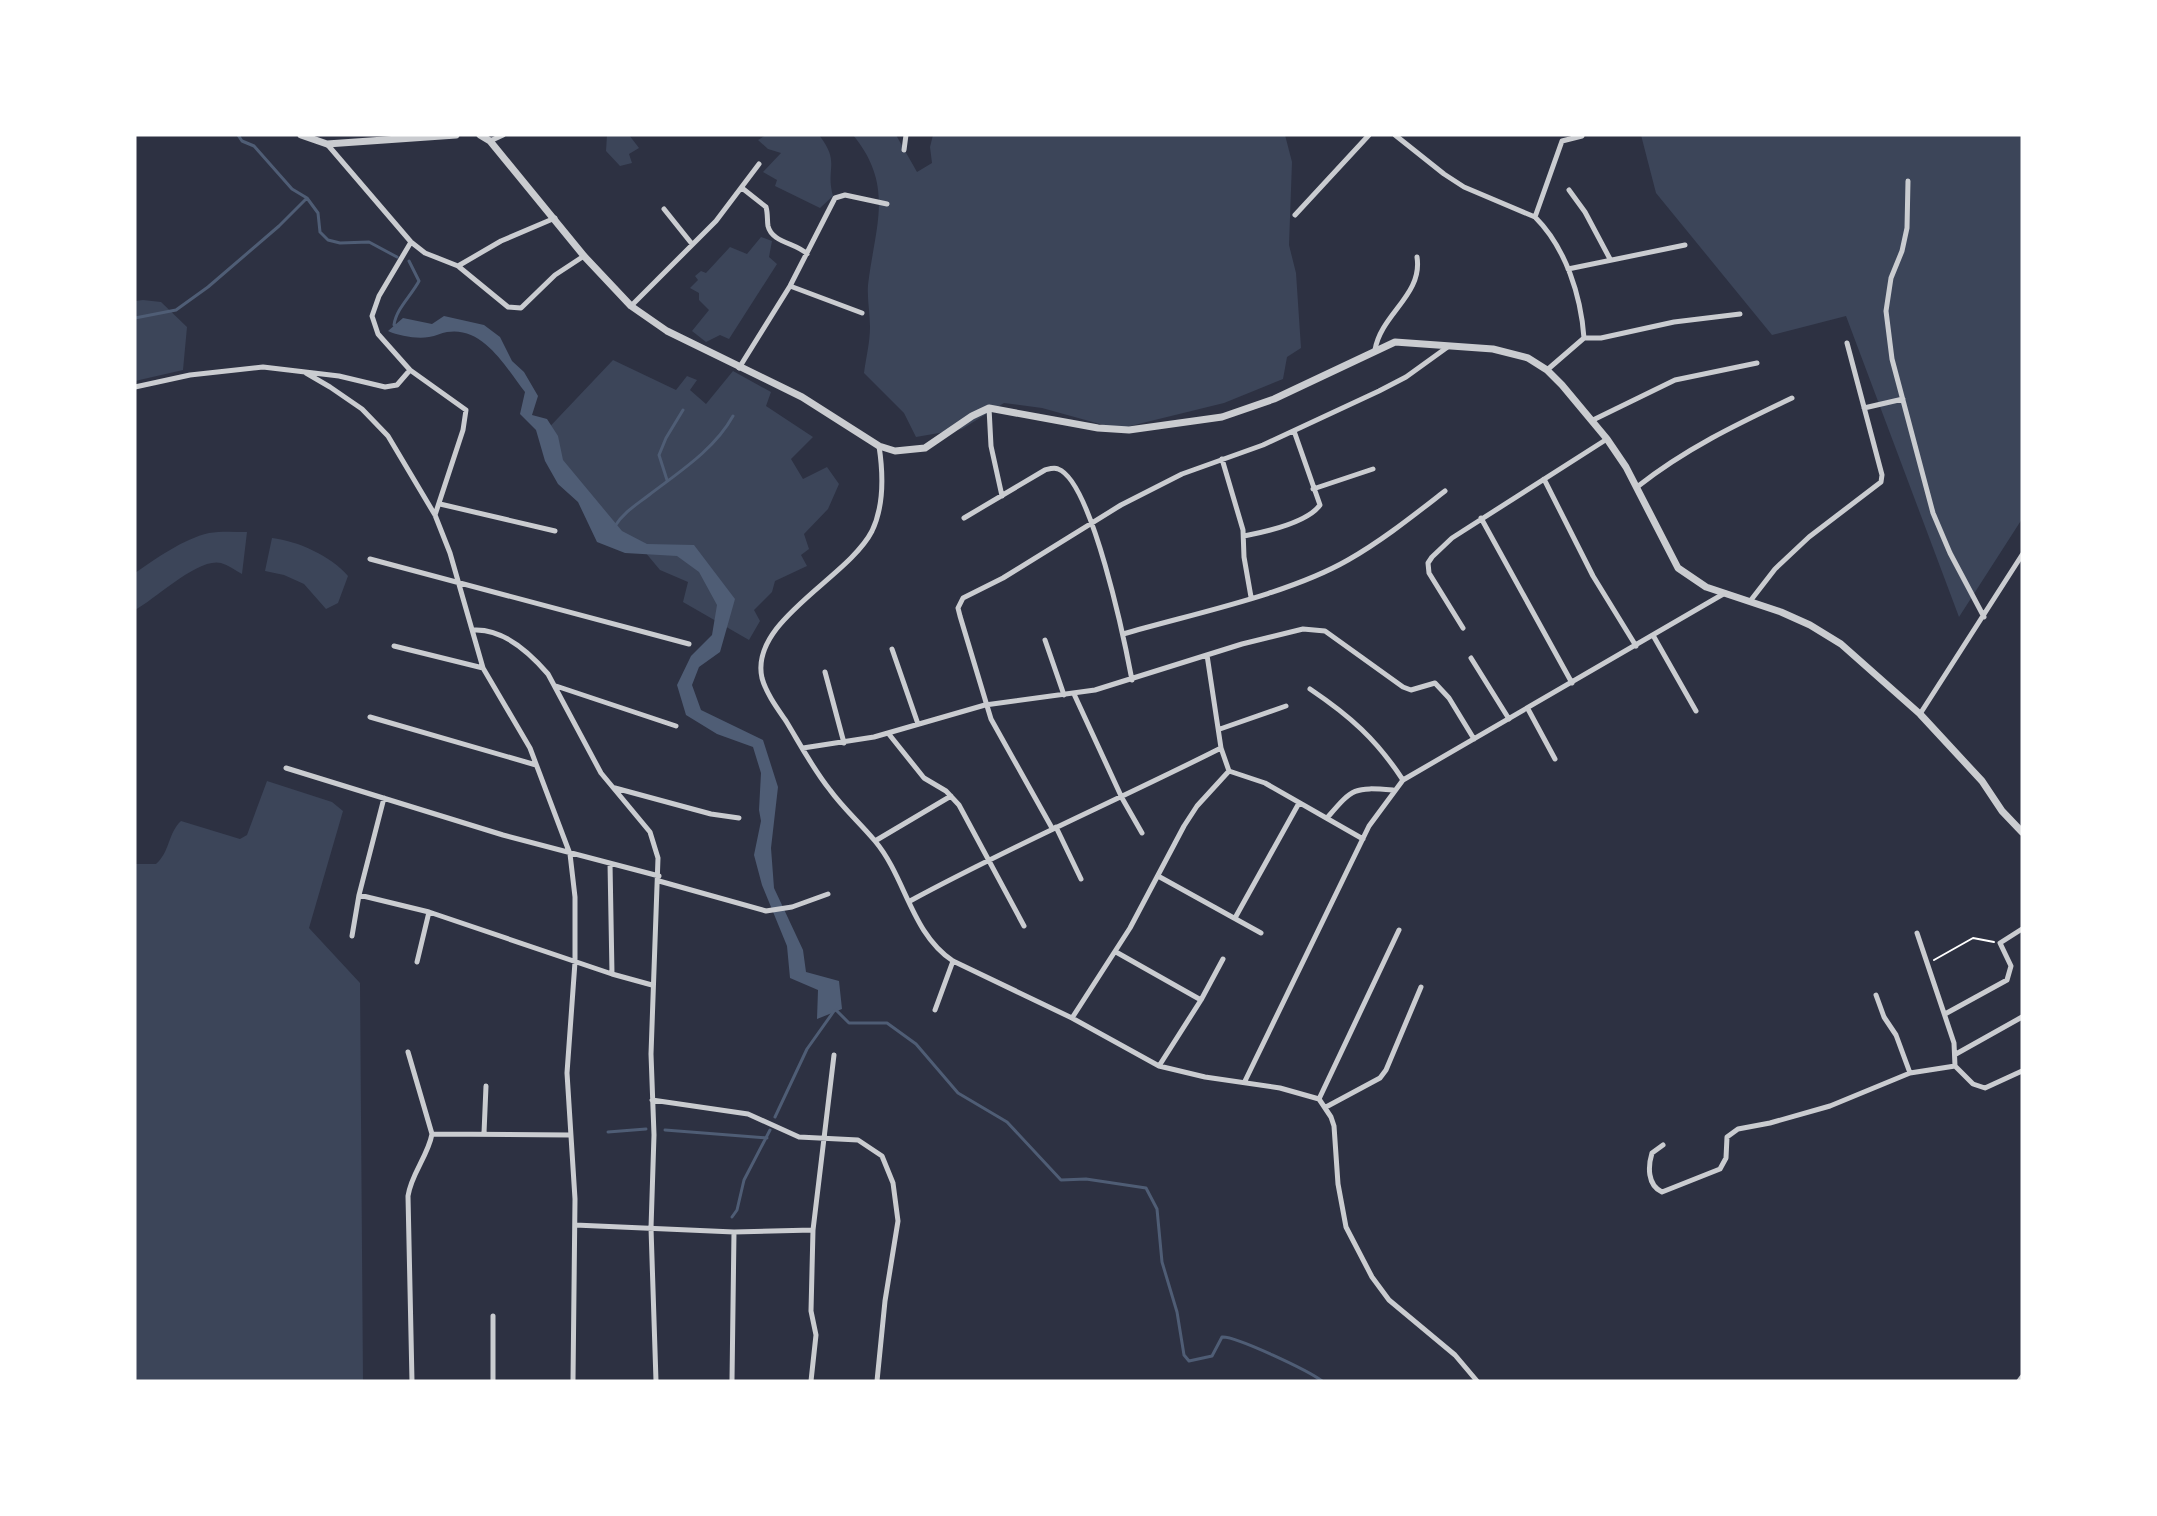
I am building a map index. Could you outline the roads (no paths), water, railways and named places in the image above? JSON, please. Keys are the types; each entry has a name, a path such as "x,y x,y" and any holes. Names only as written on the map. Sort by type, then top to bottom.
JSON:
{"street":[{"path":"301,135 327,144 456,135"},
{"path":"480,135 490,141 584,256 631,306 667,331 821,407 879,446 896,451 925,448 972,416 989,408 1098,428 1153,429 1243,412 1395,342 1450,345 1512,353 1528,358 1547,370 1593,420 1607,439 1637,487 1677,568 1706,587 1751,600 1810,625 1842,644 1920,714 1982,781 2002,811 2022,832"},
{"path":"490,141 503,135"},
{"path":"904,150 906,135"},
{"path":"1294,215 1369,135"},
{"path":"1395,135 1464,187 1535,217 1549,234 1568,269 1580,304 1584,338"},
{"path":"1535,217 1562,141 1582,136"},
{"path":"327,144 411,242 425,253 458,266 500,301 516,309 530,301 555,275 584,256"},
{"path":"631,306 716,221 759,164"},
{"path":"1908,181 1907,228 1902,251 1891,278 1886,311 1892,359 1934,513 1950,553 1984,617"},
{"path":"742,188 766,207 768,226 773,235 797,245 807,254"},
{"path":"1569,190 1585,212 1610,259"},
{"path":"739,368 790,286 831,202 840,195 887,204"},
{"path":"664,209 692,244"},
{"path":"458,266 501,241 555,218"},
{"path":"411,242 379,296 372,316 378,334 410,369 466,410 463,430 435,514"},
{"path":"1568,269 1685,245"},
{"path":"1375,350 1380,331 1417,280 1417,257"},
{"path":"790,286 862,314"},
{"path":"1547,370 1584,338 1601,338 1674,322 1740,314"},
{"path":"1751,600 1775,569 1809,537 1881,482 1882,476 1847,343"},
{"path":"1081,879 986,705 958,608 963,598 1003,578 1092,522 1149,490 1294,431 1406,377 1450,345"},
{"path":"1593,420 1674,380 1757,363"},
{"path":"135,387 237,369 280,368 339,376 385,387 397,385 410,369"},
{"path":"306,373 362,410 388,436 435,514 450,553 483,668 521,731 570,854 574,897 575,962 567,1073 575,1225 573,1381"},
{"path":"1637,487 1669,461 1792,398"},
{"path":"1864,408 1903,399"},
{"path":"989,408 991,446 1002,496"},
{"path":"1244,536 1272,530 1318,509 1319,501 1294,431"},
{"path":"1463,628 1433,581 1428,563 1438,549 1481,518 1607,439"},
{"path":"879,446 882,482 872,530 837,573 780,623 766,643 761,656 762,680 828,789 875,841 910,902 926,938 937,950 953,961 1072,1018 1160,1066 1205,1077 1245,1081 1319,1099 1331,1117 1336,1138 1338,1184 1346,1227 1372,1277 1389,1300 1455,1355 1477,1381"},
{"path":"1222,459 1244,536 1244,557 1251,597"},
{"path":"964,518 1045,470 1059,469 1081,497 1092,522 1123,634 1132,680"},
{"path":"1313,489 1373,469"},
{"path":"1544,479 1593,576 1636,646"},
{"path":"1123,634 1298,582 1347,561 1387,535 1445,491"},
{"path":"440,504 555,531"},
{"path":"1481,518 1572,683"},
{"path":"1920,714 2022,555"},
{"path":"370,559 689,644"},
{"path":"1245,1081 1363,839 1393,790 1403,780 1654,637 1725,593"},
{"path":"803,748 844,743 888,733 986,705 1074,694 1132,680 1275,635 1314,628 1325,631 1411,690 1435,682 1449,698 1474,740"},
{"path":"473,630 490,631 522,649 536,660 556,686 590,753 614,788 650,832 657,851 659,878 652,985 654,1135 651,1228 656,1381"},
{"path":"1654,637 1696,711"},
{"path":"1045,640 1064,695"},
{"path":"394,646 483,668"},
{"path":"892,649 918,724"},
{"path":"1207,655 1220,729 1221,748 1229,771"},
{"path":"1471,658 1509,719"},
{"path":"825,672 844,743"},
{"path":"556,686 676,726"},
{"path":"1310,689 1339,708 1367,732 1383,749 1403,780"},
{"path":"1074,694 1122,798 1142,833"},
{"path":"1220,729 1286,706"},
{"path":"1528,709 1555,759"},
{"path":"370,717 536,765"},
{"path":"888,733 917,771 951,796 959,805 1024,926"},
{"path":"910,902 1054,827 1122,798 1221,748"},
{"path":"286,768 766,911 792,907 828,894"},
{"path":"1229,771 1249,775 1363,839"},
{"path":"1072,1018 1116,952 1197,806 1229,771"},
{"path":"614,788 711,814 739,818"},
{"path":"1327,818 1348,793 1359,789 1393,790"},
{"path":"875,841 951,796"},
{"path":"352,936 359,895 384,798"},
{"path":"1234,918 1299,803"},
{"path":"610,863 612,974"},
{"path":"1158,876 1261,933"},
{"path":"359,895 429,912 575,962 652,985"},
{"path":"417,962 429,912"},
{"path":"1945,1014 2007,980 2011,966 2000,943 2022,929"},
{"path":"1319,1099 1399,930"},
{"path":"1917,933 1945,1014 1956,1054 1955,1066 1973,1084 1985,1088 2022,1071"},
{"path":"1116,952 1201,1000"},
{"path":"1160,1066 1201,1000 1223,959"},
{"path":"935,1010 953,961"},
{"path":"1326,1107 1380,1078 1421,987"},
{"path":"1876,995 1884,1017 1896,1035 1910,1073"},
{"path":"1956,1054 2022,1017"},
{"path":"408,1052 432,1134 408,1196 412,1381"},
{"path":"811,1381 816,1335 811,1311 813,1230 834,1054"},
{"path":"1663,1145 1652,1153 1649,1173 1653,1186 1662,1192 1720,1169 1726,1158 1727,1137 1738,1129 1770,1123 1830,1106 1910,1073 1955,1066"},
{"path":"484,1133 486,1086"},
{"path":"652,1100 748,1114 799,1137 858,1140 882,1156 893,1183 898,1221 885,1301 877,1381"},
{"path":"432,1134 569,1135"},
{"path":"575,1225 734,1232 813,1230"},
{"path":"732,1381 734,1232"},
{"path":"493,1316 493,1381"},
{"path":"2019,1381 2022,1377"}],"waterway":[{"path":"238,135 242,141 254,146 292,189 307,198 318,213 320,232 328,240 340,243 369,242 397,257"},
{"path":"135,318 176,310 208,287 279,226 307,198"},
{"path":"397,326 394,325 395,319 419,281 409,261"},
{"path":"667,480 659,455 666,438 683,410"},
{"path":"615,526 630,509 706,450 733,416"},
{"path":"836,1010 849,1023 887,1023 916,1044 958,1093 1007,1122 1061,1180 1086,1179 1146,1188 1157,1209 1162,1262 1177,1312 1184,1355 1189,1361 1212,1356 1222,1337 1230,1338 1272,1355 1322,1381"},
{"path":"775,1117 807,1049 834,1011"},
{"path":"608,1132 646,1129"},
{"path":"665,1130 767,1138"},
{"path":"732,1217 737,1210 744,1180 770,1130"}]}
